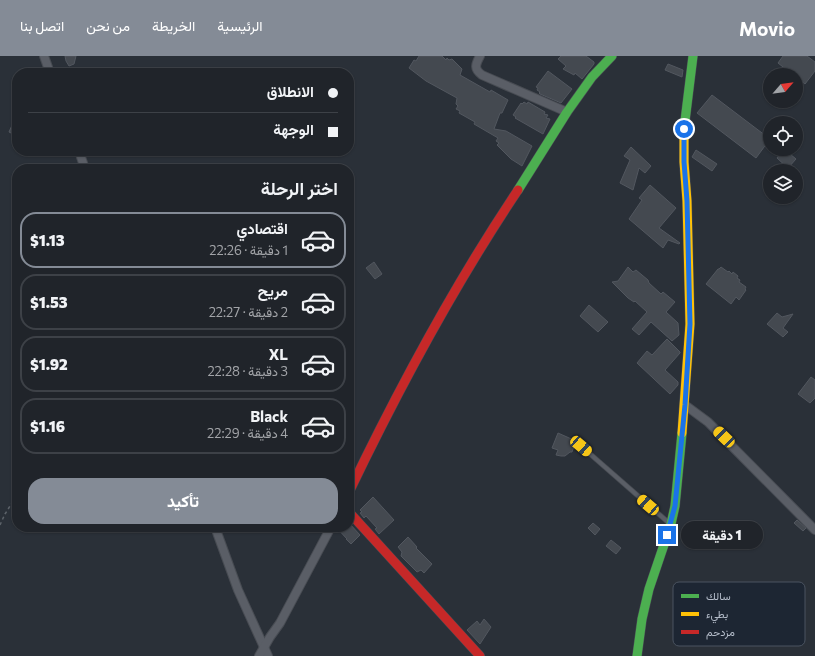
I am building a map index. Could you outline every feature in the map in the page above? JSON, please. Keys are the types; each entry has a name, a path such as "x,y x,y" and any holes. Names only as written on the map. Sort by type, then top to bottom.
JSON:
{"street":[{"path":"44,56 48,68"},
{"path":"480,56 476,67 477,72 567,112"},
{"path":"354,482 378,432 434,326 467,269 567,112 592,77 612,56"},
{"path":"637,656 642,619 649,589 671,524 675,506 685,405 690,324 684,129 693,56"},
{"path":"685,405 708,422 815,530"},
{"path":"354,517 480,656"},
{"path":"217,532 238,590 263,648 268,656"},
{"path":"258,656 280,623 328,532"}],"lane":[{"path":"581,446 671,524"}],"path":[{"path":"0,525 12,503"}],"building":[{"path":"65,56 76,56 74,64 69,66"},
{"path":"419,56 442,56 446,60 447,58 449,60 452,59 462,69 460,75 490,92 491,90 508,100 502,113 500,113 494,129 506,131 532,146 522,166 511,159 497,145 499,143 496,141 498,138 459,113 460,111 456,109 458,106 456,104 457,98 426,81 409,68 414,60 416,61"},
{"path":"561,56 586,56 594,62 594,64 582,79 575,73 574,75 563,69 566,66 558,59"},
{"path":"783,56 807,56 815,62 815,71 805,84 803,82 803,68 784,68 778,63"},
{"path":"668,64 683,70 682,77 665,70"},
{"path":"548,71 572,89 561,103 540,94 537,90 538,88 536,87"},
{"path":"712,95 763,134 763,148 756,158 697,113"},
{"path":"524,102 527,104 528,102 545,112 544,114 548,115 546,118 550,119 543,134 515,118 516,117 513,115 521,103 522,104"},
{"path":"12,125 12,134 9,132"},
{"path":"631,147 651,166 645,173 639,168 633,190 620,183 630,160 624,156"},
{"path":"696,150 717,164 712,171 692,157"},
{"path":"779,156 792,156 796,159 792,164 784,164 777,158"},
{"path":"650,185 676,208 659,228 680,243 679,244 668,240 663,248 629,219 642,200 639,198"},
{"path":"374,262 382,274 375,279 366,268"},
{"path":"628,267 633,272 636,270 661,294 663,292 675,302 666,312 678,323 679,335 672,341 651,322 639,335 632,329 647,312 635,301 634,302 628,298 612,282 618,281"},
{"path":"721,267 738,276 737,278 740,280 739,282 746,287 746,290 739,300 736,297 731,304 706,284"},
{"path":"589,305 608,322 598,332 580,316"},
{"path":"777,313 782,317 793,314 783,328 788,332 783,337 767,324"},
{"path":"667,339 680,352 665,370 678,382 678,385 670,394 637,363 647,351 652,355"},
{"path":"811,377 815,380 815,398 810,403 798,394"},
{"path":"558,433 576,441 572,452 565,456 556,455 558,450 552,448"},
{"path":"373,497 394,520 379,534 375,529 377,528 366,516 364,518 360,513 362,512 360,510"},
{"path":"797,520 806,528 803,531 794,523"},
{"path":"593,523 600,529 595,535 588,528"},
{"path":"354,528 360,535 351,544 341,532 354,532"},
{"path":"408,537 417,547 416,548 432,564 424,573 421,570 417,572 401,556 402,552 398,547"},
{"path":"611,540 621,548 616,554 606,546"},
{"path":"484,619 491,627 480,644 467,630 477,621 480,625"}],"traffic: fast":[{"path":"518,190 567,112 592,77 612,56"},
{"path":"684,136 693,56"},
{"path":"637,656 642,619 649,589 671,524 675,506 682,433"}],"traffic: slow":[{"path":"682,433 690,324 684,136"}],"traffic: jam":[{"path":"354,482 407,376 428,338 471,263 518,190"},
{"path":"354,517 480,656"}],"route":[{"path":"667,535 675,506 680,468 690,324 684,129"}]}
